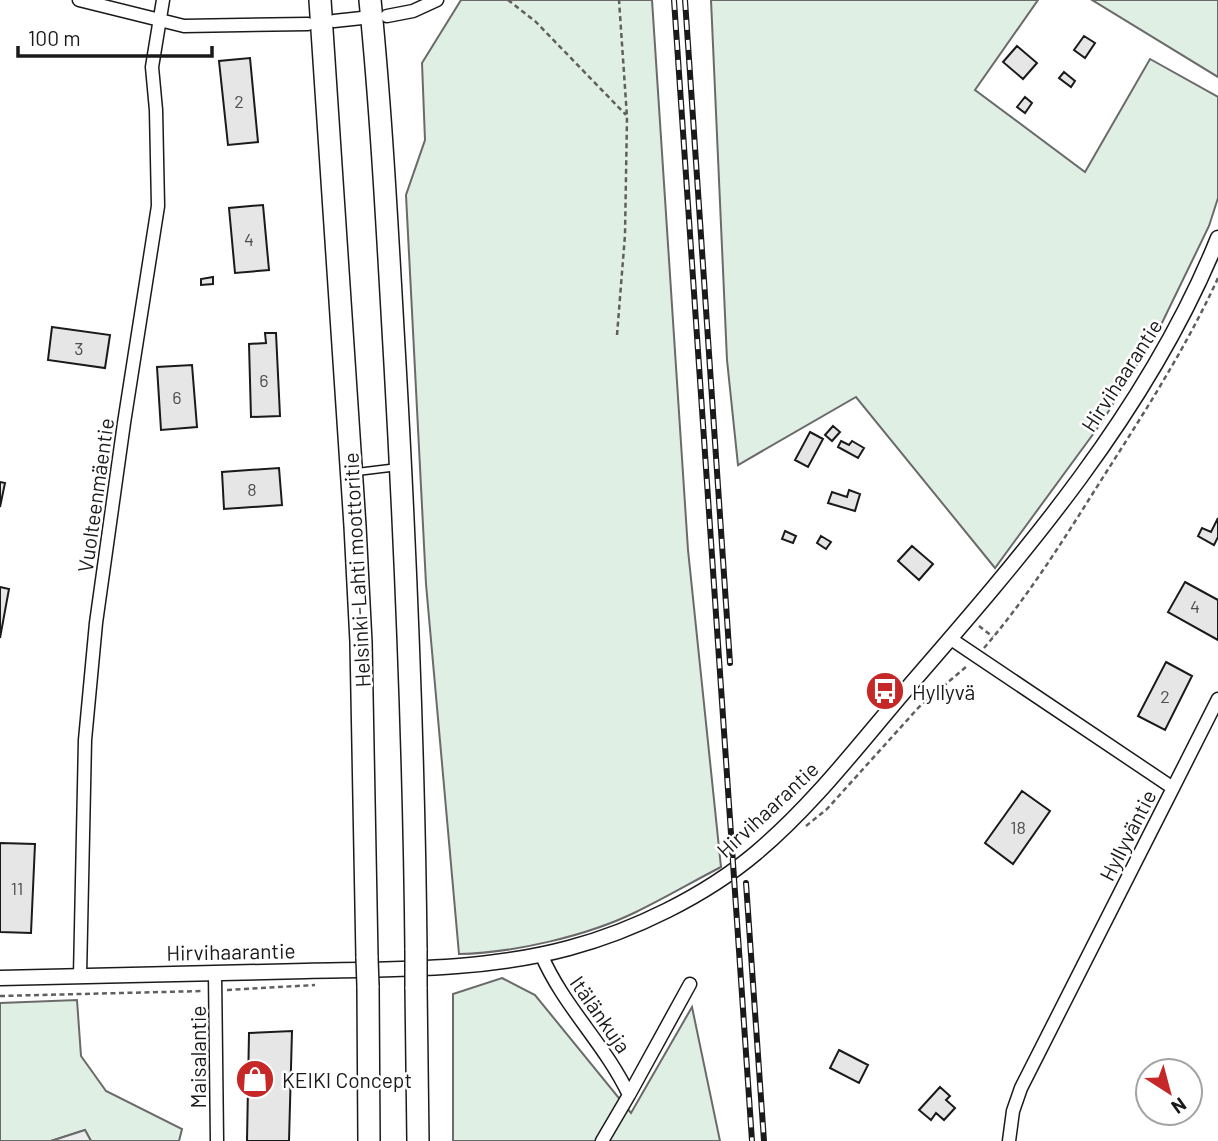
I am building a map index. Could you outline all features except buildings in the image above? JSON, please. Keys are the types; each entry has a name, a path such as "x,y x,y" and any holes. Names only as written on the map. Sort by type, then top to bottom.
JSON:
{"highway":[{"name":"Helsinki-Lahti moottoritie","path":"320,0 361,642 369,1141"},
{"path":"366,9 386,213 401,467 415,826 418,1141"},
{"path":"359,1141 369,1080"}],"street":[{"path":"79,0 184,26 308,24"},
{"name":"Vuolteenmäentie","path":"80,976 85,740 96,623 158,206 156,110 152,67 163,0"},
{"path":"387,16 413,11 437,0"},
{"path":"334,21 366,9"},
{"name":"Hirvihaarantie","path":"0,978 478,964 541,954 593,940 658,915 723,877 756,853 823,787 1045,525 1114,427 1173,335 1218,238"},
{"name":"Hyllyväntie","path":"951,639 1173,788 1021,1088 1013,1111 1009,1141"},
{"path":"1173,788 1218,699"},
{"name":"Itälänkuja","path":"541,954 559,990 615,1067 629,1095"},
{"name":"Maisalantie","path":"215,973 216,1141"},
{"name":"Itälänkuja","path":"602,1141 690,984"}],"lane":[{"path":"351,473 401,467"}],"path":[{"path":"508,0 536,22 627,117"},
{"path":"617,335 625,235 627,117 619,0"},
{"path":"805,827 827,809 919,707 976,657 1029,590 1188,338 1218,278"},
{"path":"0,996 303,987 320,984"}],"green space":[{"path":"461,0 652,0 688,550 721,867 636,912 595,929 526,947 459,954 426,584 406,195 425,140 422,63"},
{"path":"711,0 1038,0 975,90 1085,172 1150,59 1218,97 1218,198 1209,226 1160,327 1102,422 995,568 856,397 738,465 727,360"},
{"path":"1092,0 1218,0 1218,77"},
{"path":"502,978 535,995 631,1113 692,1007 720,1141 453,1141 453,994"},
{"path":"77,1000 81,1056 106,1091 182,1129 179,1141 91,1141 85,1130 51,1141 0,1141 0,1003"}],"shaded area":[{"path":"85,1130 91,1141 51,1141"}],"railway":[{"path":"674,0 752,1141"},
{"path":"685,0 730,663"},
{"path":"746,883 764,1141"}],"place":[{"name":"Hyllyvä","path":"885,691"},
{"name":"KEIKI Concept","path":"255,1079"}]}
